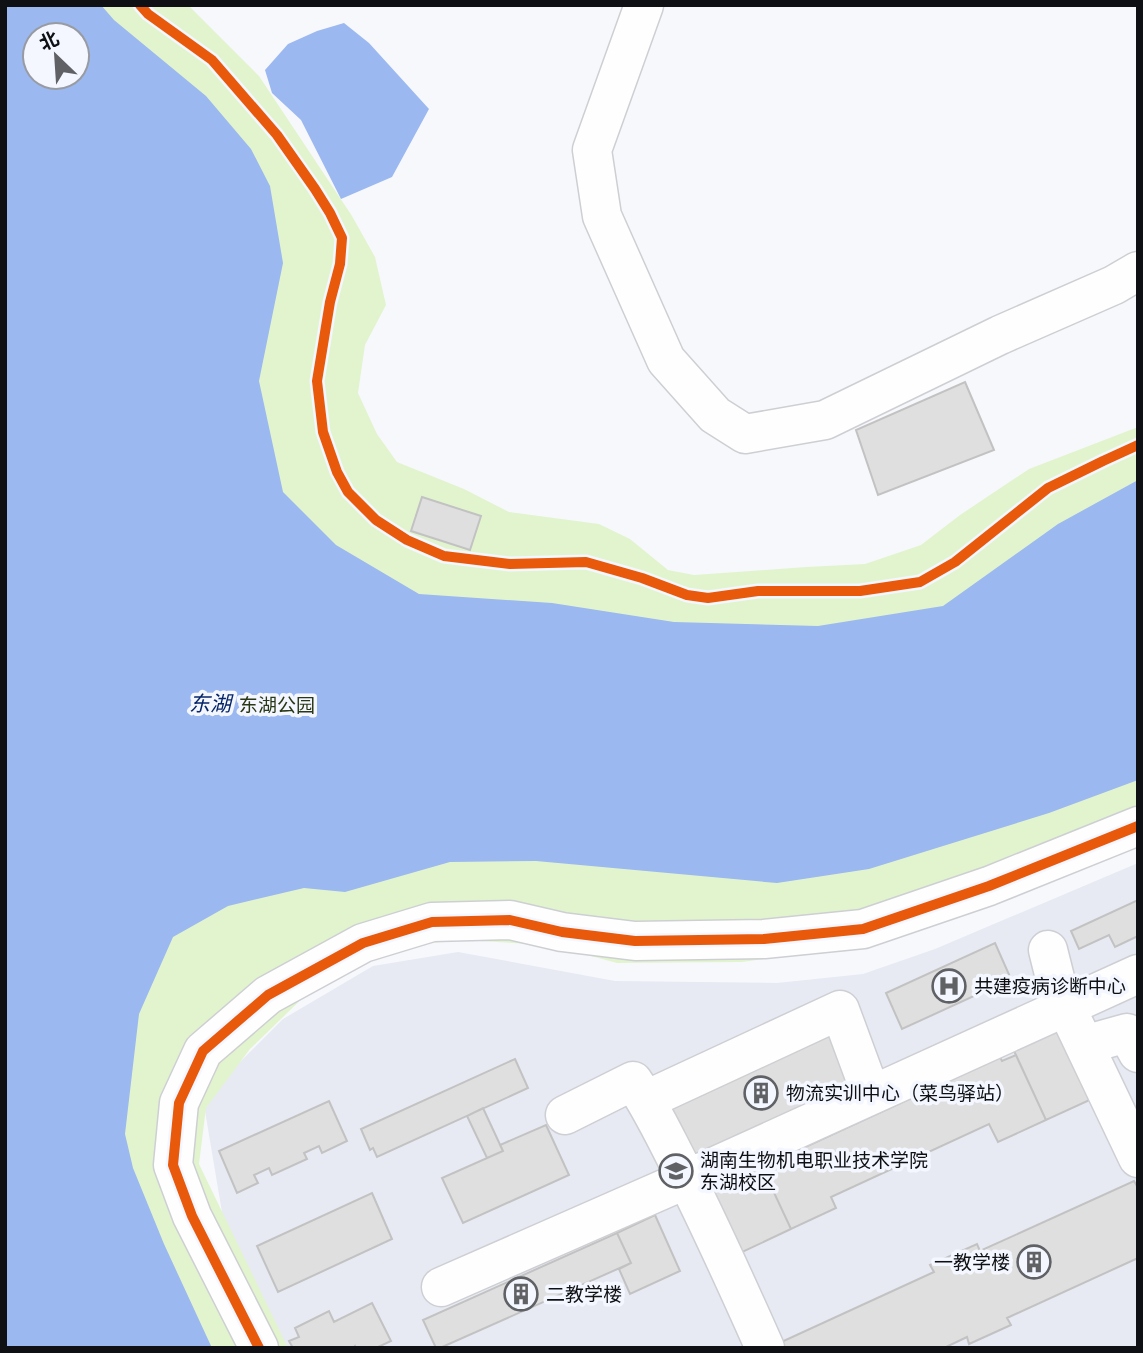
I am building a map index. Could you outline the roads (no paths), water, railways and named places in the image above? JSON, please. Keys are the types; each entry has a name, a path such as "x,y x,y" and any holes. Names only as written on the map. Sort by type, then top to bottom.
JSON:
{"street":[{"path":"644,5 592,150 602,216 666,360 715,415 745,434 825,420 1000,335 1114,285 1138,271"},
{"path":"259,1348 191,1216 173,1165 179,1103 203,1051 268,995 363,943 432,922 510,920 562,932 635,941 764,939 863,929 989,886 1138,826"},
{"path":"1048,950 1058,990 1138,1158"},
{"path":"441,1287 687,1179 1121,981 1132,1043 1084,1045"},
{"path":"646,1100 840,1010 871,1094"},
{"path":"565,1115 634,1082 687,1179 765,1348"}],"water":[{"name":"东湖","path":"5,5 101,5 114,20 206,96 251,149 270,186 283,263 259,381 283,492 336,545 419,594 552,603 674,622 818,626 943,606 1058,524 1138,480 1138,780 1049,813 869,869 777,883 536,861 450,862 345,892 304,888 228,906 173,937 139,1014 125,1134 133,1168 164,1244 212,1348 5,1348"},
{"path":"344,23 369,43 429,109 392,177 341,199 301,120 272,93 265,70 288,44"}],"place":[{"name":"共建疫病诊断中心","path":"949,986"},
{"name":"物流实训中心（菜鸟驿站）","path":"761,1093"},
{"name":"湖南生物机电职业技术学院 东湖校区","path":"676,1171"},
{"name":"一教学楼","path":"1034,1262"},
{"name":"二教学楼","path":"521,1294"}],"park label":[{"name":"东湖公园","path":"277,705"}]}
